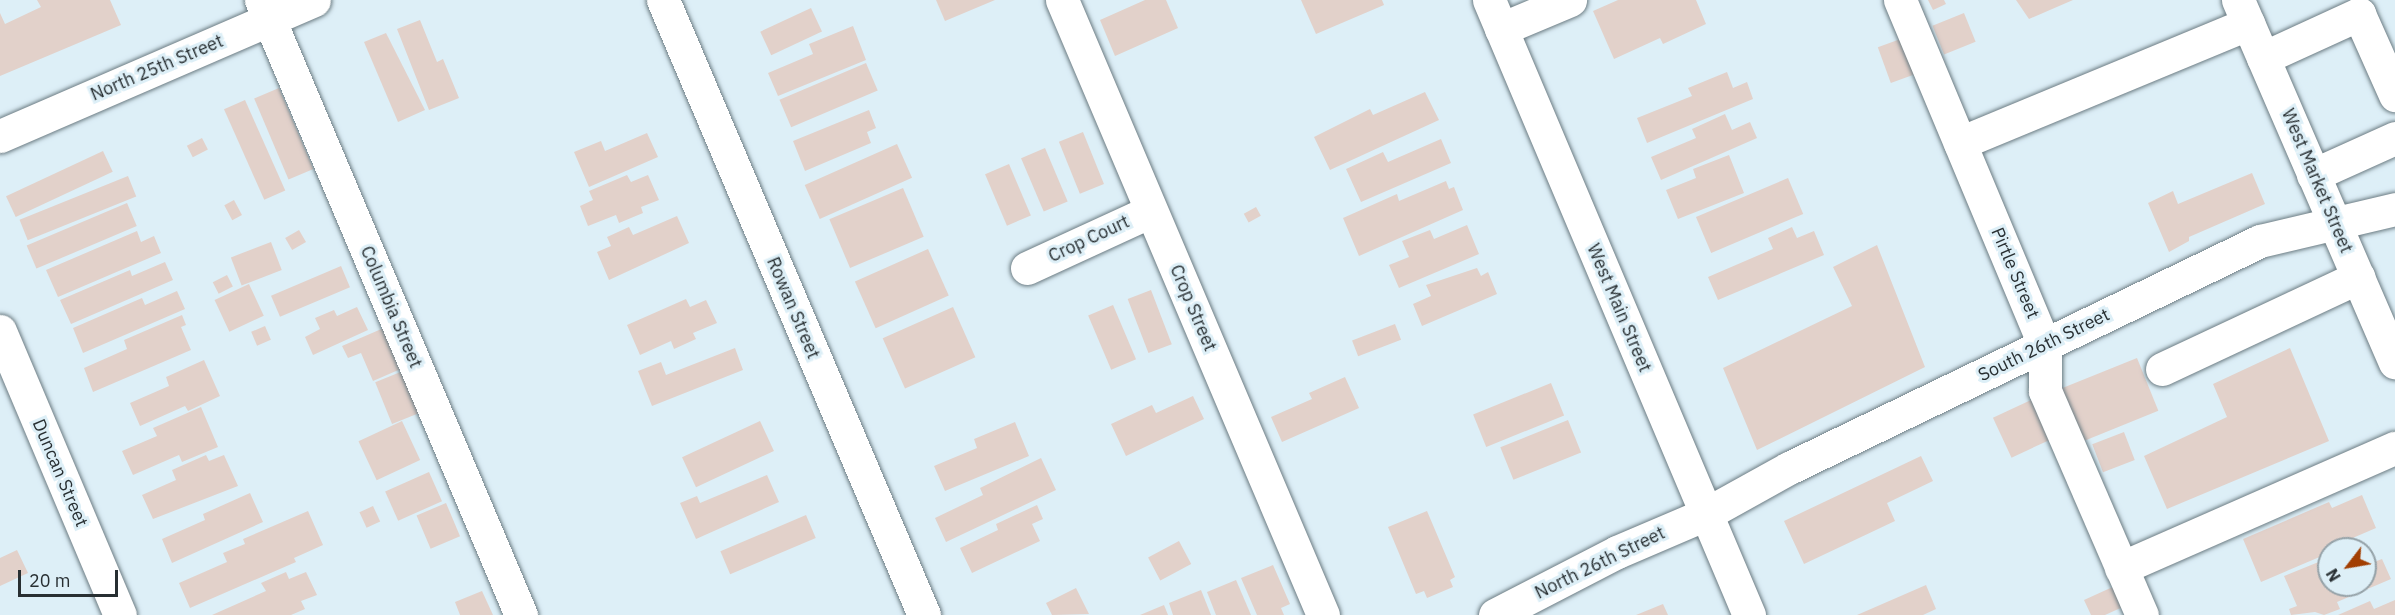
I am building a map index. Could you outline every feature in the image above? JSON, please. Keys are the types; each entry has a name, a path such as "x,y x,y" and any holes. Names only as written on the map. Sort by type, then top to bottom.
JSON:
{"street":[{"name":"North 25th Street","path":"0,136 265,10 314,0"},
{"name":"Rowan Street","path":"663,0 924,615"},
{"name":"Crop Street","path":"1062,0 1323,615"},
{"path":"1495,15 1570,0"},
{"name":"Pirtle Street","path":"1900,0 2045,346 2044,391 2142,615"},
{"name":"Columbia Street","path":"265,10 521,615"},
{"path":"1960,143 2243,12"},
{"name":"West Market Street","path":"2243,12 2395,363"},
{"path":"2263,58 2359,14 2395,95"},
{"name":"West Main Street","path":"1495,15 1749,615"},
{"path":"2313,175 2395,138"},
{"name":"South 26th Street","path":"1706,514 1789,468 2260,241 2395,209"},
{"name":"Crop Court","path":"1027,268 1152,211"},
{"path":"2162,369 2358,278"},
{"name":"Duncan Street","path":"0,331 120,615"},
{"path":"2121,568 2395,448"},
{"name":"North 26th Street","path":"1495,615 1617,552 1706,514"}],"building":[{"path":"37,0 110,0 121,25 0,76 0,13 5,24 41,7"},
{"path":"936,0 995,0 945,21"},
{"path":"1145,0 1166,0 1178,28 1115,56 1100,20"},
{"path":"1301,0 1382,0 1384,5 1316,34"},
{"path":"1618,0 1696,0 1706,24 1663,44 1660,38 1614,59 1593,11"},
{"path":"1928,0 1944,0 1946,4 1933,10"},
{"path":"2016,0 2073,0 2029,19"},
{"path":"811,8 822,32 771,55 760,32"},
{"path":"1964,13 1976,42 1944,54 1932,26"},
{"path":"420,20 437,62 443,59 459,98 429,110 397,29"},
{"path":"853,26 866,60 778,96 768,73 813,54 809,44"},
{"path":"386,33 425,110 398,122 364,42"},
{"path":"1906,37 1919,73 1891,83 1878,47"},
{"path":"866,63 878,91 791,127 779,100"},
{"path":"1727,72 1733,88 1747,82 1753,99 1647,143 1637,118 1692,96 1688,88"},
{"path":"279,88 313,169 289,180 254,99"},
{"path":"1425,92 1439,120 1330,170 1314,137 1370,109 1373,115"},
{"path":"245,100 285,190 264,200 224,109"},
{"path":"869,110 876,128 867,132 871,143 805,171 793,141"},
{"path":"1725,114 1732,130 1750,122 1757,138 1661,180 1651,157 1696,138 1692,129"},
{"path":"1083,132 1104,184 1080,194 1059,142"},
{"path":"647,133 658,157 589,187 574,152 601,141 605,151"},
{"path":"202,138 208,150 193,157 187,146"},
{"path":"1441,139 1451,163 1361,202 1346,169 1383,152 1388,162"},
{"path":"897,144 912,178 820,219 805,185"},
{"path":"1045,148 1068,201 1044,212 1021,158"},
{"path":"103,151 113,172 16,217 6,196"},
{"path":"1729,155 1744,193 1678,219 1666,190 1696,178 1693,169"},
{"path":"1009,164 1031,216 1007,226 985,174"},
{"path":"2252,173 2265,204 2189,237 2189,241 2169,252 2148,203 2173,191 2178,204"},
{"path":"627,175 631,182 648,175 659,200 641,207 643,213 619,223 616,215 588,226 580,206 593,200 589,191"},
{"path":"128,176 136,196 28,240 20,220"},
{"path":"1788,178 1803,214 1711,253 1696,217"},
{"path":"1446,181 1449,189 1454,187 1463,210 1359,256 1343,218 1397,194 1399,201"},
{"path":"903,188 924,237 850,268 829,219"},
{"path":"234,200 242,215 232,220 224,205"},
{"path":"127,203 137,226 36,269 27,246"},
{"path":"1256,207 1261,216 1249,223 1244,214"},
{"path":"677,216 689,243 609,280 597,252 611,246 607,237 629,227 633,235"},
{"path":"1467,225 1479,254 1399,288 1389,265 1409,257 1402,241 1430,230 1434,239"},
{"path":"1792,227 1797,238 1814,231 1824,255 1718,300 1708,277 1773,249 1768,238"},
{"path":"299,230 306,242 292,250 285,238"},
{"path":"137,231 141,242 154,236 161,253 58,297 46,270"},
{"path":"271,242 282,270 242,285 231,257"},
{"path":"1877,245 1925,367 1757,450 1723,368 1852,306 1833,267"},
{"path":"928,249 949,296 876,328 855,282"},
{"path":"165,262 173,280 71,324 60,300 130,270 132,276"},
{"path":"341,266 350,287 280,317 271,296"},
{"path":"1477,268 1481,276 1488,272 1497,294 1422,326 1413,304 1431,296 1426,285"},
{"path":"227,275 233,287 219,294 213,282"},
{"path":"249,284 264,316 229,332 215,300"},
{"path":"1151,290 1172,344 1148,353 1128,299"},
{"path":"177,291 185,309 83,353 73,328 142,298 145,305"},
{"path":"686,299 690,307 706,300 717,323 693,333 696,339 674,349 671,341 640,355 627,325"},
{"path":"1113,305 1136,359 1111,370 1088,316"},
{"path":"357,307 368,330 313,355 305,337 320,329 315,318 334,310 337,316"},
{"path":"953,307 975,357 905,389 883,338"},
{"path":"182,315 186,325 181,327 191,350 93,392 84,368 127,349 124,340"},
{"path":"1395,324 1401,340 1358,356 1352,340"},
{"path":"265,326 271,340 257,346 251,332"},
{"path":"386,327 403,368 373,381 361,353 348,358 342,346"},
{"path":"735,348 743,370 652,406 638,371 661,362 666,375"},
{"path":"2290,348 2329,441 2167,509 2144,456 2227,417 2213,384"},
{"path":"2137,358 2158,411 2083,441 2062,388"},
{"path":"204,360 220,396 188,411 185,406 140,426 130,403 169,386 166,377"},
{"path":"403,371 420,413 392,424 375,382"},
{"path":"1345,377 1359,408 1282,442 1271,417 1312,399 1309,393"},
{"path":"1551,383 1564,415 1486,447 1473,414"},
{"path":"1193,396 1204,419 1126,456 1111,424 1152,405 1156,413"},
{"path":"2031,400 2050,440 2012,458 1993,418"},
{"path":"201,407 218,447 182,462 179,455 133,475 122,451 157,436 153,428"},
{"path":"1568,420 1581,452 1513,480 1500,447"},
{"path":"402,421 420,460 377,480 358,441"},
{"path":"760,421 774,451 696,487 682,457"},
{"path":"1015,422 1029,456 945,491 934,466 977,448 974,439"},
{"path":"2124,432 2135,460 2103,472 2092,444"},
{"path":"206,455 209,461 224,455 238,486 153,519 142,495 176,480 172,470"},
{"path":"1921,456 1933,481 1887,503 1895,521 1804,564 1784,521"},
{"path":"1041,458 1056,490 946,542 935,518 983,495 980,488"},
{"path":"429,472 442,501 398,521 385,492"},
{"path":"767,475 779,502 696,539 680,503 697,496 700,503"},
{"path":"250,493 263,522 172,563 162,539 205,520 203,514"},
{"path":"2362,495 2376,528 2355,537 2317,537 2317,558 2261,582 2243,539 2329,502 2332,508"},
{"path":"446,503 460,536 431,549 417,516"},
{"path":"1037,505 1043,519 1032,524 1040,541 972,573 960,548 998,530 996,524"},
{"path":"373,506 380,521 367,528 359,512"},
{"path":"308,511 323,545 294,558 296,562 190,608 179,583 227,562 223,553 245,544 243,539"},
{"path":"1427,511 1455,577 1450,580 1453,587 1427,598 1424,591 1416,594 1388,527"},
{"path":"806,515 816,538 730,574 720,551"},
{"path":"1179,541 1191,564 1160,580 1148,557"},
{"path":"17,550 28,573 0,586 0,558"},
{"path":"2382,559 2391,579 2377,585 2377,561"},
{"path":"2317,563 2317,597 2349,597 2337,602 2340,609 2324,615 2315,612 2291,615 2289,609 2297,606 2284,576"},
{"path":"1273,565 1290,604 1281,608 1284,615 1257,615 1241,578"},
{"path":"286,572 289,579 306,572 317,595 301,601 305,609 291,615 212,615 266,591 261,583"},
{"path":"1236,580 1251,615 1216,615 1207,592"},
{"path":"1926,585 1936,609 1923,615 1857,615"},
{"path":"2117,585 2125,606 2105,615 2091,615 2084,600"},
{"path":"1076,588 1089,614 1052,615 1046,603"},
{"path":"1201,590 1211,615 1173,615 1169,603"},
{"path":"482,591 493,615 460,615 455,602"},
{"path":"2395,600 2395,615 2338,615 2370,601 2374,609"},
{"path":"1663,604 1668,615 1636,615"},
{"path":"1164,605 1168,615 1140,615"}]}
